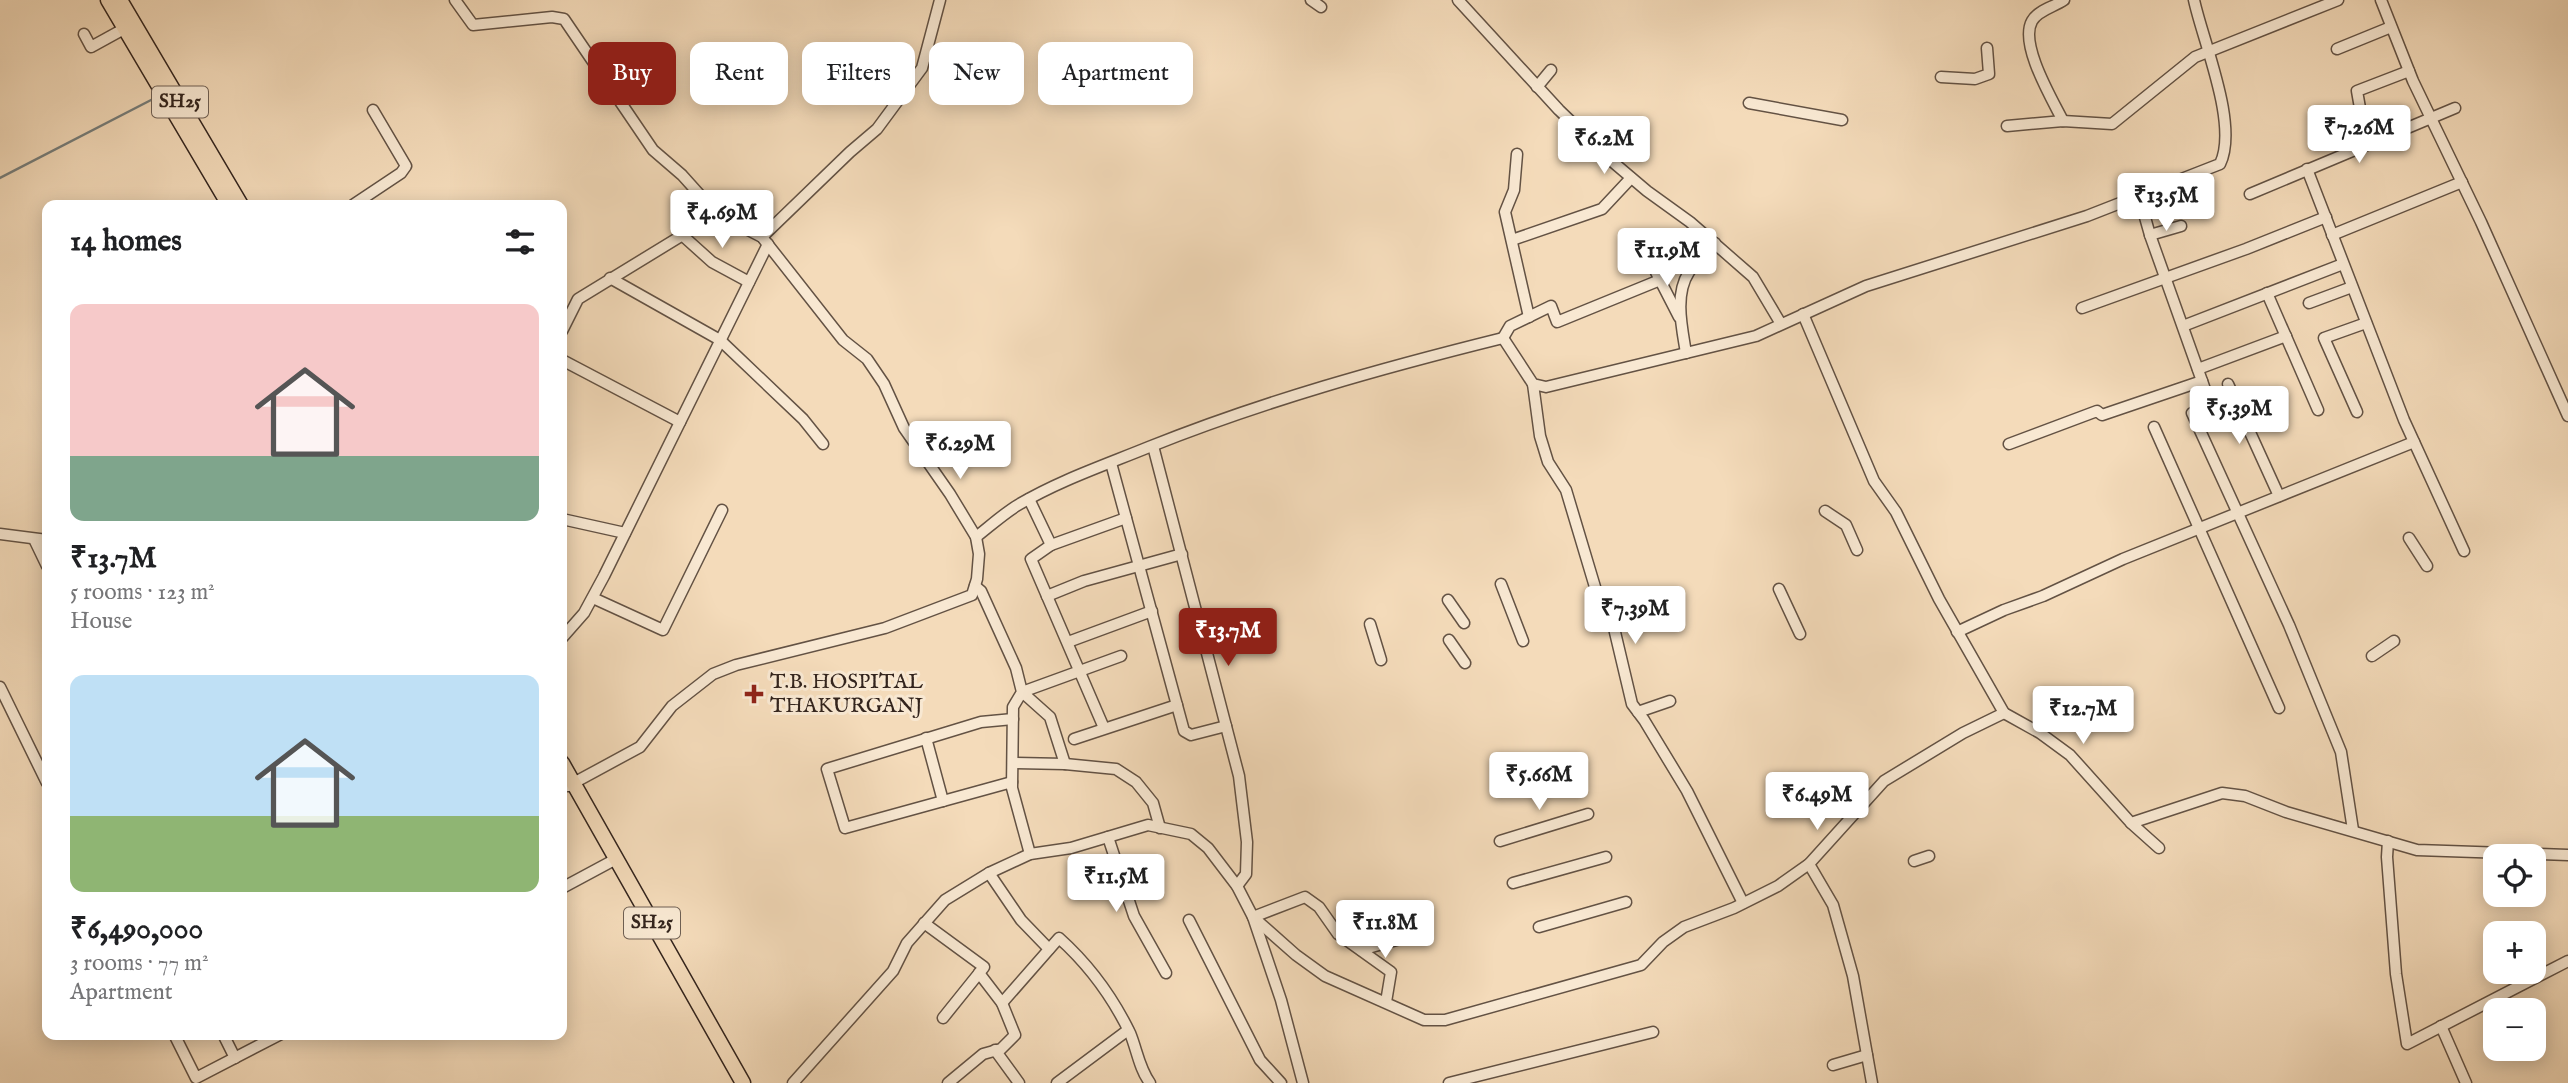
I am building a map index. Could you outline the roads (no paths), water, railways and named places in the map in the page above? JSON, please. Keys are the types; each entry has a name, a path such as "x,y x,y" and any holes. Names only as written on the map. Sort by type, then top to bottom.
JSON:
{"main road":[{"name":"SH25","path":"108,0 129,26 221,182 236,200"},
{"name":"SH25","path":"120,0 129,26"},
{"name":"SH25","path":"221,182 227,200"},
{"name":"SH25","path":"568,782 743,1083"},
{"name":"SH25","path":"675,969 735,1083"}],"street":[{"path":"455,0 473,24 552,17 564,19 653,150 690,182 717,215 765,241 843,341 867,359 884,384 904,428 976,537 979,554 972,595 885,628 736,665 713,674 672,706 640,747 568,782"},
{"path":"567,632 593,598 749,282 765,241 850,152 877,129 922,68 940,0"},
{"path":"1458,0 1559,110 1631,178 1715,243 1753,277 1781,324"},
{"path":"2063,121 2037,68 2028,34 2032,20 2044,10 2064,0"},
{"path":"1533,384 1546,387 1756,336 1866,286 2087,216 2220,164 2226,152 2225,128 2216,77 2193,0"},
{"path":"2304,0 2309,12"},
{"path":"2007,126 2063,121 2112,124 2195,57 2338,0"},
{"path":"2381,0 2409,71 2568,416"},
{"path":"84,34 92,47 129,26"},
{"path":"2337,49 2391,27"},
{"path":"1941,77 1975,79 1989,74 1987,48"},
{"path":"1537,87 1551,70"},
{"path":"2375,142 2357,91 2409,71"},
{"path":"1749,103 1842,120"},
{"path":"2250,194 2455,108"},
{"path":"360,200 401,173 406,166 373,110"},
{"path":"1517,154 1514,190 1506,212 1529,317"},
{"path":"2307,169 2414,442 2463,551"},
{"path":"1512,240 1602,209 1631,178"},
{"path":"2332,235 2462,182"},
{"path":"2139,196 2150,235 2210,404 2192,413 2238,512 2341,752 2353,830"},
{"path":"567,321 578,299 717,215"},
{"path":"2082,308 2326,217"},
{"path":"2150,235 2181,226"},
{"path":"682,235 712,262 749,282"},
{"path":"1686,353 1680,320 1681,295 1688,273 1715,243"},
{"path":"1649,258 1680,320"},
{"path":"2183,326 2343,264"},
{"path":"610,278 720,340 803,419 823,444"},
{"path":"976,537 1016,506 1030,499 1215,421 1311,388 1387,366 1503,338 1510,326 1551,306 1557,322 1661,280"},
{"path":"2309,303 2353,287"},
{"path":"2267,293 2318,410"},
{"path":"1803,314 1874,481 1896,512 1957,632 2004,713 2040,733 2070,755 2131,823 2159,848"},
{"path":"2357,412 2324,338 2366,323"},
{"path":"2198,369 2286,336"},
{"path":"1503,338 1533,384 1540,436 1548,462 1566,490 1601,607 1614,628 1632,704 1687,791 1743,903"},
{"path":"567,363 680,422"},
{"path":"2009,444 2097,411 2102,415 2202,381"},
{"path":"2228,384 2279,496"},
{"path":"1535,399 1546,387"},
{"path":"2154,427 2279,708"},
{"path":"1957,632 2199,528 2414,442"},
{"path":"1153,446 1239,776 1247,842 1245,874 1237,886"},
{"path":"1111,463 1184,731 1187,734 1226,726"},
{"path":"1030,499 1051,545"},
{"path":"593,598 663,630 722,510"},
{"path":"1825,511 1846,525 1857,550"},
{"path":"1104,729 1031,559 1051,545 1126,518"},
{"path":"567,520 625,533"},
{"path":"0,534 42,540"},
{"path":"2409,538 2427,566"},
{"path":"34,539 42,556"},
{"path":"1047,596 1084,582 1182,554"},
{"path":"1501,584 1523,641"},
{"path":"975,586 981,591 1016,668 1021,692 1050,717 1065,764"},
{"path":"1779,589 1800,634"},
{"path":"1448,600 1464,623"},
{"path":"1068,642 1152,611"},
{"path":"1370,624 1381,660"},
{"path":"1448,640 1465,663"},
{"path":"2372,656 2394,641"},
{"path":"1030,854 1012,788 1013,707 1021,692 1121,656"},
{"path":"0,687 42,773"},
{"path":"1638,712 1670,701"},
{"path":"1074,739 1177,705"},
{"path":"2063,711 2086,706"},
{"path":"1253,917 1296,956 1325,976 1424,1020 1445,1020 1641,964 1663,942 1684,927 1778,886 1809,864 1884,781 1963,733 2004,713"},
{"path":"1012,782 845,828 827,769 981,722 1013,719"},
{"path":"926,738 943,801"},
{"path":"1013,763 1116,769 1136,782 1153,803 1160,828"},
{"path":"1831,791 1859,809"},
{"path":"2131,823 2222,793 2245,796 2286,812 2417,850 2568,855"},
{"path":"1500,841 1588,814"},
{"path":"793,1083 893,971 907,943 945,901 989,873 1030,854 1071,848 1148,825 1191,834 1208,848 1237,886 1253,917 1281,1000 1303,1083"},
{"path":"1108,837 1133,916 1166,972"},
{"path":"2388,841 2395,963 2407,1044 2568,961"},
{"path":"1914,862 1929,856"},
{"path":"1513,883 1606,857"},
{"path":"567,885 613,861"},
{"path":"1809,864 1833,905 1853,976 1872,1083"},
{"path":"989,873 1021,920 1049,949"},
{"path":"1253,917 1305,897 1319,908 1338,934 1391,972 1386,1002"},
{"path":"1539,927 1626,902"},
{"path":"1189,920 1260,1060 1281,1083"},
{"path":"924,923 984,967 943,1018"},
{"path":"1002,1003 1059,938 1078,955 1111,999 1137,1049 1142,1072 1150,1083"},
{"path":"1360,950 1400,939"},
{"path":"948,1083 983,1054 1001,1049 1015,1035 1002,1003 979,973"},
{"path":"2441,1026 2466,1083"},
{"path":"1057,1083 1128,1030"},
{"path":"1449,1083 1653,1032"},
{"path":"177,1040 196,1078 270,1040"},
{"path":"226,1040 235,1058"},
{"path":"995,1050 1018,1083"},
{"path":"1833,1065 1867,1055"}],"waterway":[{"path":"0,178 153,99"}],"place":[{"name":"T.B. HOSPITAL THAKURGANJ","path":"754,694"}]}
